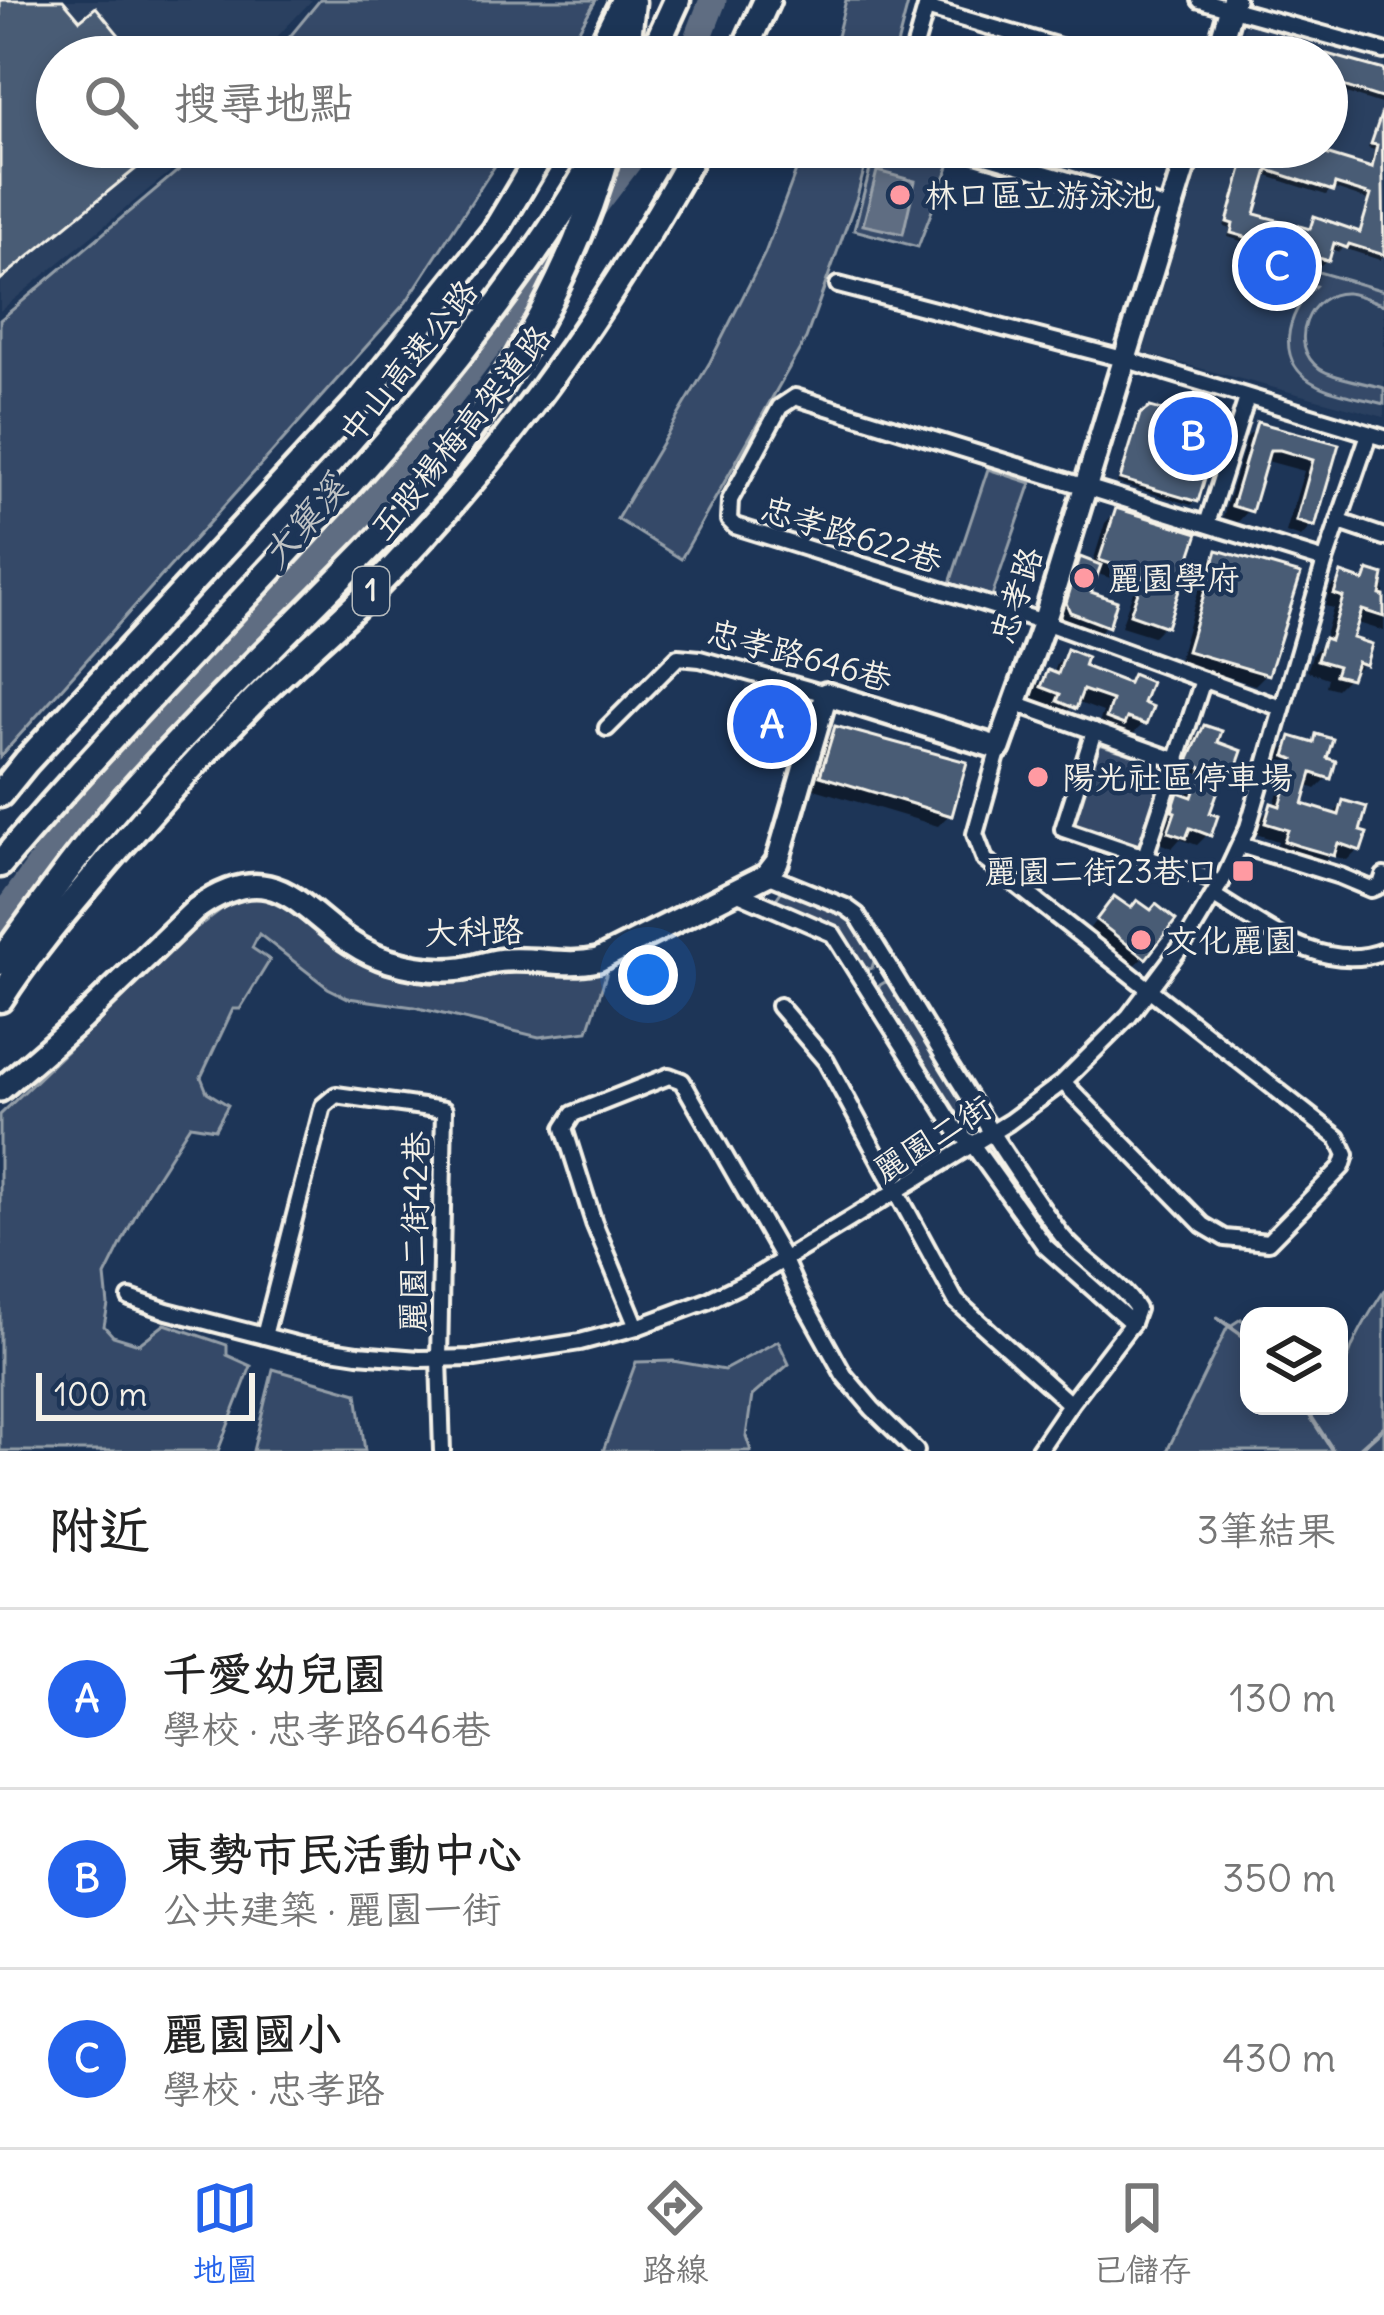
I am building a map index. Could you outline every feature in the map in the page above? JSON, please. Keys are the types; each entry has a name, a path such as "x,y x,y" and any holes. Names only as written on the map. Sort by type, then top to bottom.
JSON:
{"highway":[{"path":"608,36 628,0"},
{"path":"627,36 628,0"},
{"path":"661,36 677,0"},
{"path":"751,36 767,0"},
{"name":"中山高速公路","path":"0,794 359,401 495,231 532,168"},
{"name":"中山高速公路","path":"0,864 406,421 501,301 592,168"},
{"name":"五股楊梅高架道路","path":"0,962 81,850 136,787 440,471 521,350 557,283 585,220 599,168"},
{"name":"五股楊梅高架道路","path":"0,999 150,812 265,690 374,588 477,470 606,297 684,168"}],"street":[{"path":"1200,0 1232,4 1335,36"},
{"path":"1222,36 1232,4"},
{"path":"918,36 926,8 1022,36"},
{"path":"1348,40 1384,51"},
{"path":"1028,168 1172,209"},
{"name":"忠孝路","path":"1151,990 985,860 975,834 1184,168"},
{"path":"838,285 1126,360 1376,436"},
{"name":"忠孝路622巷","path":"1043,622 735,526 729,520 730,500 780,406 795,397 1084,488"},
{"path":"1207,524 1247,398"},
{"name":"麗園二街","path":"130,1298 299,1346 358,1354 476,1358 580,1342 637,1327 752,1279 991,1134 1063,1082 1129,1016 1218,889 1248,827 1324,561 1376,436"},
{"path":"1084,488 1324,561"},
{"path":"1340,522 1384,537"},
{"path":"1043,622 1281,708"},
{"name":"忠孝路646巷","path":"608,728 677,658 700,658 999,748"},
{"path":"1145,856 1203,680"},
{"path":"826,694 777,862 767,875 856,915 991,1134 1072,1249 1136,1309 1132,1324 1038,1451"},
{"path":"1015,703 1178,760"},
{"path":"1094,731 1063,829 1145,856 1218,889 1305,950 1341,956 1376,954"},
{"path":"1240,845 1371,889 1381,885 1384,876"},
{"name":"大科路","path":"0,1090 196,909 238,885 278,889 363,951 386,961 436,970 501,959 567,964 598,960 767,875"},
{"path":"736,892 827,929 957,1130 1045,1246 1132,1324"},
{"path":"863,984 889,970"},
{"path":"1063,1082 1203,1225 1226,1238 1268,1242 1342,1167 1346,1155 1338,1138 1151,990"},
{"path":"779,1006 826,1061 956,1301 1070,1403"},
{"path":"637,1327 594,1222 564,1128 573,1114 669,1076 682,1081 844,1375 916,1451"},
{"name":"麗園二街42巷","path":"264,1336 323,1106 336,1095 444,1110 439,1359"},
{"path":"1008,1192 1024,1181"},
{"path":"439,1359 442,1451"}],"shaded area":[{"path":"0,0 312,0 278,36 36,36 36,168 173,168 0,311"},
{"path":"320,0 596,0 575,36 290,36"},
{"path":"846,0 909,0 900,36 837,36"},
{"path":"1246,20 1301,36 1241,36"},
{"path":"1348,50 1384,60 1384,417 1143,353 1200,168 1348,168"},
{"path":"493,168 406,302 0,757 0,320 180,169"},
{"path":"797,168 865,168 806,338 681,559 617,519 710,362 765,253"},
{"name":"林口區立游泳池","path":"870,168 948,168 918,247 854,230"},
{"path":"877,171 915,181 903,234 863,225"},
{"path":"1256,254 1384,291 1384,305 1347,293 1322,301 1306,321 1304,334 1310,359 1320,369 1384,388 1384,404 1333,391 1303,376 1289,351 1289,337 1297,310 1315,286 1252,268"},
{"path":"988,469 1031,483 992,596 950,583"},
{"path":"747,683 807,700 814,707 798,759 730,740"},
{"path":"1096,743 1167,766 1141,846 1070,823"},
{"path":"789,890 843,911 875,958 872,968 860,966 837,928 776,899"},
{"path":"255,896 286,910 357,959 401,977 443,981 501,972 570,974 608,969 588,1031 539,1037 414,1007 348,998 259,934 252,948 270,960 240,1009 233,1009 201,1077 207,1092 228,1105 215,1129 190,1125 147,1192 105,1276 104,1326 113,1336 139,1344 165,1324 227,1345 227,1355 251,1366 218,1451 0,1451 0,1115 192,931 234,900"},
{"path":"885,982 892,984 973,1110 973,1120 966,1126 877,991"},
{"path":"1022,1191 1054,1237 1125,1301 1129,1310 1048,1241 1020,1198"},
{"path":"1384,1291 1384,1451 1167,1451 1227,1328 1240,1320 1240,1415 1348,1415 1348,1358"},
{"path":"778,1341 789,1364 752,1396 746,1436 751,1451 603,1451 636,1362 673,1361 724,1370"},
{"path":"273,1369 357,1393 365,1451 253,1451"}],"building":[{"path":"0,0 63,0 80,20 96,7 120,36 36,36 36,168 137,168 0,280"},
{"path":"1348,60 1384,70 1384,99 1348,88"},
{"path":"1382,112 1384,255 1334,243 1329,261 1231,233 1233,224 1227,222 1242,168 1348,168 1348,161 1372,168 1377,145 1371,144","holes":["1268,170 1333,191 1335,184 1371,195 1360,232 1314,216 1310,229 1255,214"]},
{"path":"1150,407 1220,426 1198,502 1120,479 1140,414"},
{"path":"1257,422 1339,444 1315,527 1296,521 1313,460 1280,450 1270,450 1252,512 1232,506"},
{"path":"1116,508 1198,533 1167,627 1130,614 1144,575 1099,560"},
{"path":"1217,550 1301,574 1269,675 1187,651"},
{"name":"麗園學府","path":"1080,557 1101,565 1091,592 1117,601 1109,627 1070,612 1066,603"},
{"path":"1368,570 1384,575 1380,595 1384,596 1384,617 1362,610 1353,638 1372,644 1366,665 1357,662 1351,679 1335,675 1338,666 1317,660 1324,638 1330,640 1343,597 1334,594 1341,573 1364,581"},
{"path":"1067,649 1087,657 1084,666 1128,683 1132,674 1151,682 1143,703 1153,707 1146,725 1127,718 1124,725 1106,718 1112,700 1083,690 1076,709 1057,701 1060,694 1041,687 1048,670 1058,674"},
{"path":"1204,725 1222,731 1218,742 1242,751 1235,771 1226,768 1210,813 1218,816 1211,836 1190,828 1186,838 1168,832 1178,792 1192,797 1202,768 1189,759"},
{"path":"835,726 967,762 952,816 820,776"},
{"path":"1316,734 1333,739 1327,758 1336,761 1331,779 1312,773 1303,804 1339,815 1343,800 1367,807 1360,831 1367,833 1361,851 1338,843 1334,856 1299,846 1284,841 1288,830 1265,823 1271,803 1280,806 1294,759 1285,756 1291,736 1314,743"},
{"name":"文化麗園","path":"1114,896 1131,908 1137,900 1151,910 1156,904 1176,920 1146,959 1096,920"}],"waterway":[{"name":"大窠溪","path":"699,36 713,0"},
{"name":"大窠溪","path":"0,921 70,823 347,532 623,168"},
{"path":"1218,1318 1240,1334"},
{"path":"1310,1415 1333,1451"},
{"path":"1357,1451 1384,1427"}],"place":[{"name":"林口區立游泳池","path":"900,195"},
{"name":"麗園國小","path":"1277,266"},
{"name":"東勢市民活動中心","path":"1193,436"},
{"name":"麗園學府","path":"1084,578"},
{"name":"千愛幼兒園","path":"772,724"},
{"name":"陽光社區停車場","path":"1038,777"},
{"name":"麗園二街23巷口","path":"1243,871"},
{"name":"文化麗園","path":"1141,940"}]}
